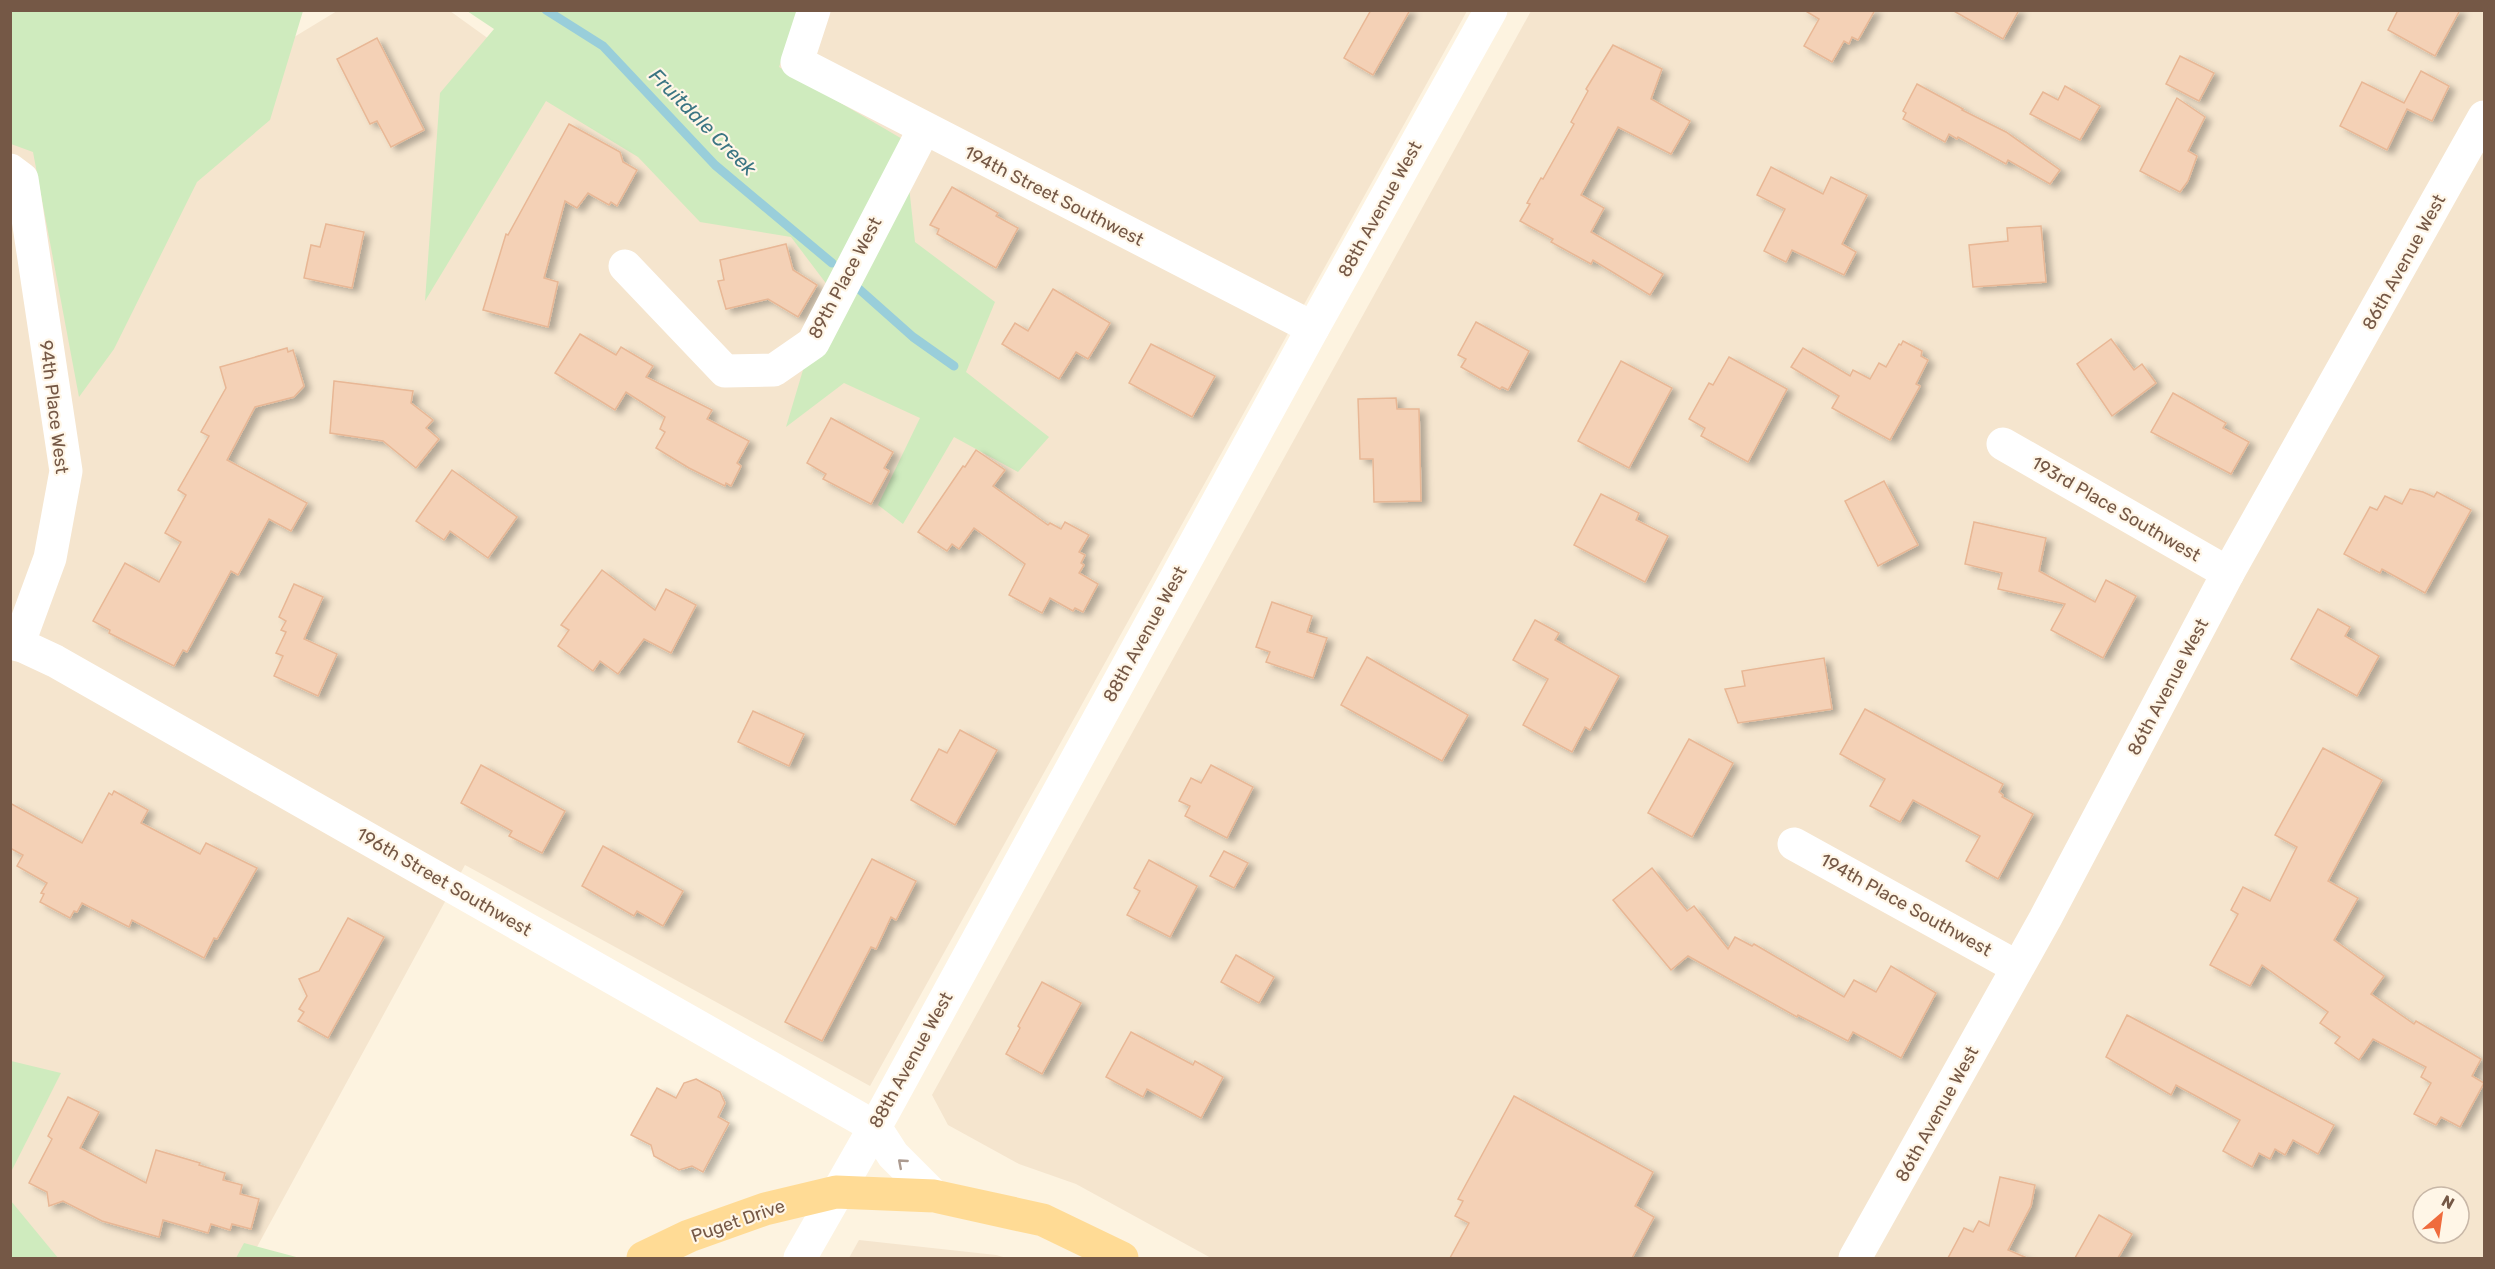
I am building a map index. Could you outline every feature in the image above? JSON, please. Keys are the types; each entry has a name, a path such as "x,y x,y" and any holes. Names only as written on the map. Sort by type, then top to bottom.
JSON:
{"main road":[{"path":"836,1192 934,1196 1043,1220 1122,1258"},
{"name":"Puget Drive","path":"643,1258 689,1236 765,1209 836,1192"}],"street":[{"name":"194th Street Southwest","path":"814,10 797,62 1313,328"},
{"name":"88th Avenue West","path":"800,1258 1491,10"},
{"name":"86th Avenue West","path":"1856,1258 2017,967 2229,573 2484,117"},
{"name":"89th Place West","path":"625,266 725,370 774,370 813,343 924,129"},
{"name":"94th Place West","path":"10,170 22,179 66,471 50,558 14,642"},
{"name":"193rd Place Southwest","path":"2003,444 2229,573"},
{"name":"196th Street Southwest","path":"14,642 56,661 875,1126"},
{"name":"194th Place Southwest","path":"1794,844 2017,967"},
{"path":"875,1126 894,1155 934,1196"}],"shaded area":[{"path":"11,11 276,48 337,11 450,11 660,162 739,11 1467,11 870,1086 465,865 251,1258 29,1258 11,1240"},
{"path":"1531,11 2484,11 2484,1258 1211,1258 1076,1184 1019,1164 948,1125 932,1095"},
{"path":"859,1240 996,1255 1007,1258 849,1258"}],"green space":[{"path":"10,11 303,11 270,120 197,182 114,349 79,397 33,152 11,144"},
{"path":"467,11 800,11 779,67 904,140 915,242 995,302 966,372 1049,437 1018,472 954,437 903,524 878,505 920,418 844,383 786,427 828,286 791,237 700,222 638,157 546,101 425,301 440,93 494,29"},
{"path":"10,1061 61,1073 11,1172"},
{"path":"11,1201 58,1258 11,1258"},
{"path":"244,1243 300,1258 236,1258"}],"building":[{"path":"1371,10 1410,10 1373,75 1344,58"},
{"path":"1804,10 1875,10 1858,40 1852,37 1849,44 1844,41 1832,62 1804,46 1819,19"},
{"path":"1952,10 2019,10 2003,39"},
{"path":"2398,10 2460,10 2435,56 2388,30"},
{"path":"377,38 424,130 391,147 377,121 370,124 337,59"},
{"path":"1613,45 1662,69 1651,99 1690,121 1671,154 1618,127 1581,195 1604,208 1591,232 1663,274 1650,295 1593,260 1591,264 1551,242 1553,239 1520,221 1530,204 1527,203 1574,124 1571,122 1588,91 1586,89"},
{"path":"2180,56 2214,73 2199,101 2166,84"},
{"path":"2421,71 2449,86 2432,121 2407,109 2387,150 2340,126 2362,82 2404,103"},
{"path":"1917,84 2006,132 2060,170 2050,184 2008,160 2006,164 1958,137 1957,139 1949,134 1945,142 1903,119 1906,113 1903,111"},
{"path":"2065,86 2100,106 2080,140 2030,114 2043,92 2058,100"},
{"path":"2177,98 2205,117 2188,151 2197,156 2188,181 2180,192 2140,171"},
{"path":"569,124 620,152 623,162 637,170 617,206 611,202 609,205 588,193 577,208 565,201 544,278 558,282 548,327 483,310 506,234 508,235"},
{"path":"1771,167 1823,194 1831,177 1867,195 1842,244 1856,252 1844,275 1792,250 1786,262 1764,251 1785,209 1757,195"},
{"path":"952,187 998,213 996,216 1018,228 996,268 937,234 939,229 930,225"},
{"path":"326,224 364,232 352,288 304,278 311,245 320,247"},
{"path":"2041,226 2046,282 1973,287 1969,245 2008,241 2007,228"},
{"path":"786,244 793,270 817,285 798,317 768,299 726,309 718,281 724,280 720,260"},
{"path":"1053,289 1110,323 1088,359 1076,352 1059,379 1002,344 1015,323 1028,331"},
{"path":"1476,322 1529,351 1508,390 1502,387 1500,389 1461,367 1466,359 1458,355"},
{"path":"580,334 616,355 621,347 653,366 646,377 712,410 707,419 749,441 737,463 741,466 731,486 726,483 725,486 689,468 656,448 665,432 660,429 665,417 626,392 615,410 555,373"},
{"path":"2111,339 2134,370 2142,364 2156,383 2112,416 2077,364"},
{"path":"1903,341 1922,351 1921,356 1928,360 1916,384 1920,386 1890,440 1832,408 1839,396 1791,367 1803,348 1850,376 1853,370 1870,379 1879,363 1886,367"},
{"path":"1151,344 1215,376 1192,417 1129,383"},
{"path":"287,348 288,352 293,350 304,386 294,397 255,407 227,460 307,503 291,531 269,519 238,575 231,571 187,652 183,650 174,666 109,633 110,630 93,621 125,563 159,582 181,542 165,533 186,495 178,490 209,436 201,432 226,388 220,367"},
{"path":"1729,357 1787,389 1748,462 1701,436 1705,428 1689,419 1709,383 1713,385"},
{"path":"1621,361 1672,388 1629,468 1578,441"},
{"path":"334,381 413,391 411,403 433,420 426,428 439,439 416,468 383,441 330,433"},
{"path":"2173,393 2226,423 2223,428 2249,442 2231,474 2151,432"},
{"path":"1396,398 1397,409 1419,409 1421,501 1374,502 1373,459 1360,459 1358,399"},
{"path":"831,418 893,452 884,468 889,471 871,504 823,479 826,474 807,463"},
{"path":"976,450 1005,470 993,486 1048,525 1050,523 1061,529 1065,522 1089,535 1079,552 1085,555 1081,563 1084,565 1079,573 1098,584 1083,612 1075,608 1073,611 1050,598 1042,613 1009,595 1025,564 974,528 959,549 952,544 947,551 918,532"},
{"path":"452,470 517,517 488,558 450,531 444,540 416,521"},
{"path":"1884,481 1918,545 1878,566 1845,501"},
{"path":"2410,489 2434,497 2437,492 2471,510 2425,593 2382,569 2380,573 2344,554 2370,507 2377,510 2385,496 2402,504"},
{"path":"1601,494 1639,513 1636,520 1668,536 1645,582 1574,545"},
{"path":"1974,522 2046,538 2039,571 2095,602 2106,580 2136,596 2103,658 2051,630 2065,604 1998,589 2002,573 1965,564"},
{"path":"602,570 655,610 666,589 696,605 671,653 644,639 618,674 600,661 593,671 558,646 569,630 561,625"},
{"path":"294,584 323,597 304,639 337,654 318,696 274,676 283,656 276,653 286,632 281,630 286,621 279,617"},
{"path":"1272,602 1312,616 1307,632 1327,638 1313,678 1266,662 1270,652 1256,647"},
{"path":"2318,609 2350,627 2345,636 2379,656 2357,696 2291,659"},
{"path":"1535,620 1559,633 1555,640 1619,676 1590,730 1585,727 1572,752 1523,725 1548,679 1513,660"},
{"path":"1367,657 1468,715 1442,761 1341,705"},
{"path":"1824,658 1832,709 1738,723 1725,689 1745,686 1742,671"},
{"path":"1865,709 2003,784 1999,792 2003,795 2002,797 2033,814 1998,879 1966,861 1980,836 1913,800 1900,822 1870,806 1885,779 1840,754"},
{"path":"753,711 804,734 789,766 738,742"},
{"path":"960,730 997,750 955,825 911,800 939,749 947,753"},
{"path":"1689,739 1733,763 1692,837 1648,813"},
{"path":"2323,748 2382,780 2328,881 2358,898 2334,940 2384,976 2371,994 2414,1024 2416,1021 2481,1059 2472,1076 2484,1083 2460,1127 2441,1117 2436,1125 2414,1114 2431,1083 2421,1077 2426,1067 2373,1039 2359,1060 2335,1043 2340,1037 2320,1023 2328,1012 2262,965 2250,986 2210,965 2238,914 2231,910 2243,887 2270,901 2297,847 2275,835"},
{"path":"481,765 565,811 542,853 509,836 512,831 461,803"},
{"path":"1211,765 1253,787 1227,838 1185,816 1190,806 1179,801 1191,778 1201,783"},
{"path":"114,791 148,810 141,823 200,854 206,843 257,868 204,958 132,920 129,927 82,903 70,918 40,902 44,894 41,893 47,883 17,866 23,855 10,848 10,803 82,843 109,793 112,795"},
{"path":"603,846 683,891 663,926 637,911 634,916 582,886"},
{"path":"1224,851 1248,863 1234,888 1210,876"},
{"path":"872,859 916,881 896,920 891,917 876,949 871,947 822,1041 785,1022"},
{"path":"1149,860 1197,886 1170,937 1127,915 1140,891 1134,888"},
{"path":"1652,868 1687,911 1694,906 1728,949 1735,937 1752,946 1754,944 1844,997 1854,980 1876,992 1891,966 1936,993 1901,1058 1853,1032 1848,1041 1798,1015 1797,1017 1688,956 1671,970 1613,900"},
{"path":"348,918 384,937 328,1038 298,1021 304,1012 299,1009 307,996 299,979 319,971"},
{"path":"1236,955 1274,977 1259,1003 1221,982"},
{"path":"1042,982 1081,1003 1042,1074 1006,1054"},
{"path":"2127,1015 2334,1125 2318,1154 2293,1140 2285,1155 2275,1149 2270,1159 2259,1153 2252,1167 2223,1151 2240,1120 2176,1085 2171,1095 2106,1057"},
{"path":"1131,1032 1193,1065 1195,1061 1223,1077 1201,1118 1147,1089 1143,1097 1106,1077"},
{"path":"696,1079 720,1092 725,1103 718,1117 729,1123 703,1172 692,1166 679,1170 654,1156 651,1145 631,1135 657,1088 676,1098 684,1083"},
{"path":"1514,1096 1653,1172 1635,1206 1654,1217 1632,1258 1450,1258 1469,1223 1455,1216 1463,1201 1458,1199"},
{"path":"68,1097 99,1112 80,1148 146,1183 156,1150 225,1173 223,1180 242,1185 240,1194 259,1199 251,1229 232,1224 230,1230 211,1224 208,1233 163,1220 159,1237 102,1221 63,1201 49,1206 47,1192 29,1183 52,1139 48,1136"},
{"path":"2000,1177 2035,1185 2031,1206 2008,1250 2027,1258 1948,1258 1964,1228 1973,1232 1979,1221 1989,1226"},
{"path":"2099,1215 2132,1234 2118,1258 2075,1258"}],"waterway":[{"name":"Fruitdale Creek","path":"546,10 603,46 715,165 832,263"},
{"name":"Fruitdale Creek","path":"859,289 913,337 954,366"}]}
